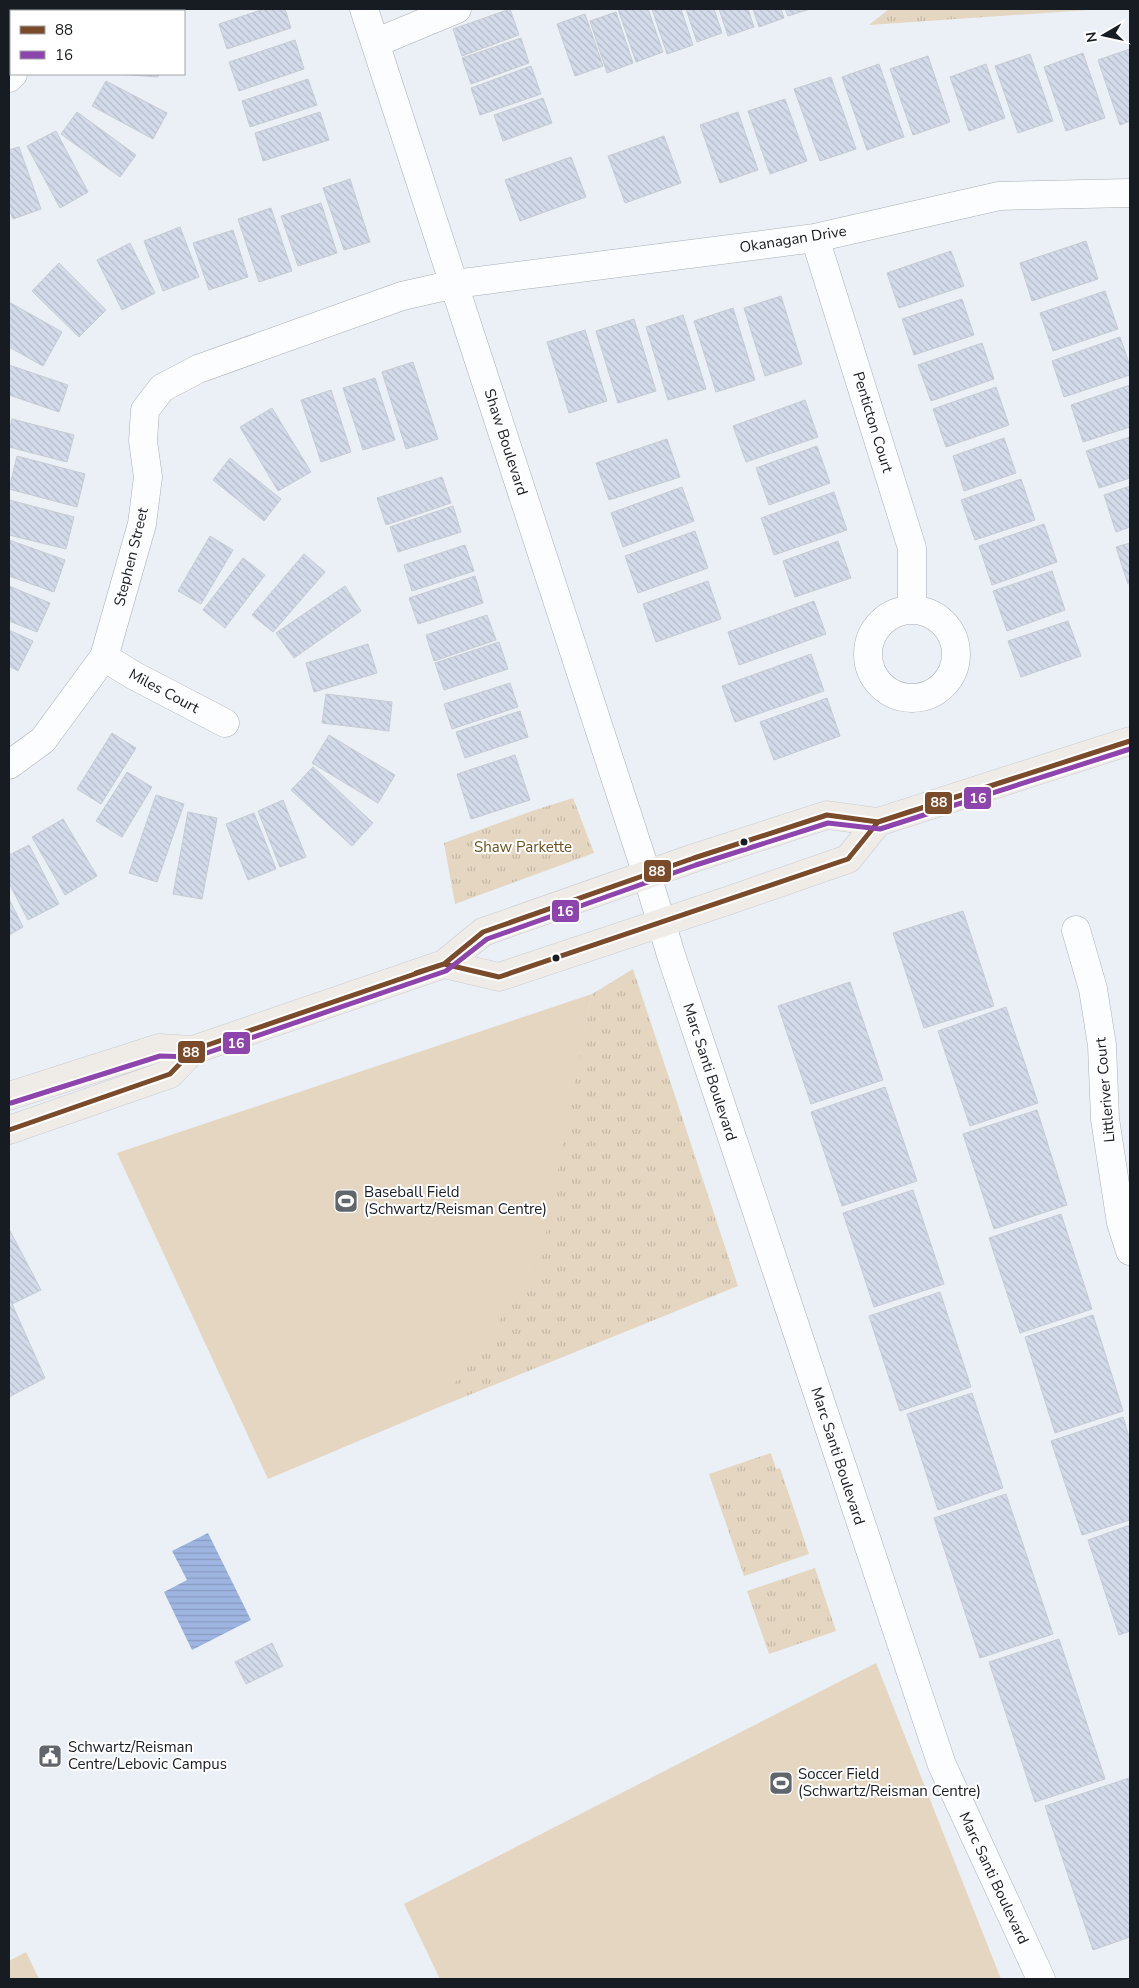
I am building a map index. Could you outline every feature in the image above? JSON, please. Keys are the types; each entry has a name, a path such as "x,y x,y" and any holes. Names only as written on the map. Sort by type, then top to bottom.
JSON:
{"main road":[{"path":"9,1096 159,1048 193,1050 444,964 483,932 827,815 878,822 1130,741"},
{"path":"444,964 499,977 848,859 878,822"},
{"path":"9,1130 170,1074 193,1050"}],"street":[{"name":"Shaw Boulevard","path":"364,9 662,923"},
{"path":"375,43 457,9"},
{"name":"Okanagan Drive","path":"455,284 815,238 999,196 1130,193"},
{"name":"Penticton Court","path":"815,238 912,548 912,609"},
{"name":"Stephen Street","path":"9,765 43,740 104,657 142,524 148,477 143,441 145,410 162,388 198,370 402,296 455,284"},
{"name":"Miles Court","path":"104,657 133,675 225,723"},
{"name":"Marc Santi Boulevard","path":"662,923 671,956 942,1765 1041,1979"},
{"name":"Littleriver Court","path":"1076,930 1093,988 1102,1045 1105,1119 1121,1223 1130,1251"}],"green space":[{"path":"889,9 1102,9 869,25"},
{"name":"Shaw Parkette","path":"573,798 594,853 455,904 444,843"},
{"path":"633,969 738,1286 437,1408 541,1250 592,994"},
{"name":"Baseball Field (Schwartz/Reisman Centre)","path":"592,994 545,1238 536,1269 437,1408 268,1479 117,1153"},
{"path":"771,1453 776,1469 780,1468 809,1554 744,1576 709,1474"},
{"path":"815,1568 836,1631 769,1654 747,1591"},
{"name":"Soccer Field (Schwartz/Reisman Centre)","path":"876,1663 1001,1979 440,1979 404,1904"},
{"path":"26,1952 39,1979 9,1979 9,1961"}],"water":[{"path":"208,1533 251,1620 192,1650 164,1592 187,1580 172,1551"}],"building":[{"path":"149,9 150,10 87,10"},
{"path":"264,9 285,9 291,28 227,49 219,24"},
{"path":"510,9 519,35 462,56 453,29"},
{"path":"618,9 648,9 663,52 636,62"},
{"path":"652,9 681,9 693,45 667,54"},
{"path":"686,9 714,9 722,33 697,42"},
{"path":"719,9 748,9 754,27 728,36"},
{"path":"753,9 781,9 784,18 759,27"},
{"path":"785,9 810,9 788,16"},
{"path":"616,12 633,63 607,73 590,21"},
{"path":"585,14 603,66 575,76 557,24"},
{"path":"521,38 529,63 471,84 462,58"},
{"path":"295,40 304,69 239,91 229,62"},
{"path":"1130,49 1130,121 1120,125 1098,60"},
{"path":"1083,53 1105,118 1066,131 1044,67"},
{"path":"1030,54 1053,121 1018,133 995,66"},
{"path":"928,56 950,122 913,135 890,69"},
{"path":"879,64 904,137 867,150 842,77"},
{"path":"986,64 1005,118 969,131 950,77"},
{"path":"531,66 541,94 480,115 471,88"},
{"path":"131,75 158,75 158,77"},
{"path":"831,77 856,149 820,161 794,89"},
{"path":"308,79 317,105 250,127 242,101"},
{"path":"106,81 167,113 153,139 92,106"},
{"path":"543,98 552,123 503,141 494,115"},
{"path":"785,99 807,161 770,174 748,111"},
{"path":"77,112 136,155 120,177 61,134"},
{"path":"320,112 329,140 263,161 255,133"},
{"path":"738,112 758,170 720,183 700,125"},
{"path":"56,131 88,192 60,208 27,146"},
{"path":"664,136 681,183 625,203 608,156"},
{"path":"19,147 41,209 13,219 9,209 9,150"},
{"path":"571,157 586,197 520,221 505,180"},
{"path":"350,179 370,242 344,250 323,188"},
{"path":"321,203 337,253 298,266 281,216"},
{"path":"271,208 292,271 259,282 238,219"},
{"path":"180,227 199,277 163,291 144,241"},
{"path":"233,230 248,277 209,290 193,243"},
{"path":"1086,241 1098,279 1032,301 1020,263"},
{"path":"130,243 155,293 122,310 97,260"},
{"path":"951,251 964,286 899,308 887,273"},
{"path":"59,263 106,310 79,337 32,291"},
{"path":"1105,291 1118,329 1053,351 1040,313"},
{"path":"781,296 802,364 765,376 744,308"},
{"path":"962,299 974,335 914,355 902,319"},
{"path":"9,302 62,332 43,366 9,347"},
{"path":"733,308 755,380 716,392 694,321"},
{"path":"683,315 706,389 668,400 646,327"},
{"path":"634,319 656,391 618,403 596,331"},
{"path":"585,330 607,401 569,413 547,342"},
{"path":"1120,337 1130,366 1130,375 1064,397 1052,361"},
{"path":"982,343 994,379 931,401 918,365"},
{"path":"413,362 438,439 406,449 382,372"},
{"path":"9,365 68,385 59,412 9,395"},
{"path":"375,378 395,440 363,450 343,388"},
{"path":"1130,385 1130,427 1083,442 1071,405"},
{"path":"996,387 1009,425 946,447 933,409"},
{"path":"331,390 351,452 321,462 301,400"},
{"path":"805,400 818,437 746,462 733,426"},
{"path":"272,408 311,472 278,491 240,427"},
{"path":"12,419 74,435 67,462 9,447 9,431"},
{"path":"1130,437 1130,478 1099,488 1086,451"},
{"path":"1004,438 1016,473 964,491 953,456"},
{"path":"667,439 680,477 609,500 596,463"},
{"path":"817,446 830,483 769,505 756,468"},
{"path":"17,456 85,474 77,507 9,489"},
{"path":"230,458 281,499 264,521 213,480"},
{"path":"442,477 451,503 386,525 377,498"},
{"path":"1021,479 1035,520 975,540 961,500"},
{"path":"1130,486 1130,527 1116,532 1104,495"},
{"path":"682,487 694,521 623,547 611,513"},
{"path":"834,492 847,530 774,555 761,518"},
{"path":"9,500 74,517 66,549 9,535"},
{"path":"453,506 461,532 398,552 390,527"},
{"path":"1044,524 1057,562 992,585 979,546"},
{"path":"695,531 708,568 638,593 625,556"},
{"path":"210,536 233,550 201,604 178,591"},
{"path":"9,540 65,560 54,592 9,576"},
{"path":"838,541 851,578 795,597 783,561"},
{"path":"1130,543 1130,583 1128,584 1116,547"},
{"path":"465,545 474,571 412,591 404,565"},
{"path":"304,554 325,572 273,632 252,615"},
{"path":"243,558 265,575 225,628 203,610"},
{"path":"1052,571 1065,610 1007,631 993,591"},
{"path":"475,576 483,603 418,624 409,598"},
{"path":"708,581 721,619 656,642 643,604"},
{"path":"9,586 50,603 37,632 9,621"},
{"path":"345,586 361,611 294,658 276,633"},
{"path":"814,601 826,634 739,665 728,632"},
{"path":"487,615 496,640 434,661 426,635"},
{"path":"1068,621 1081,656 1021,677 1008,641"},
{"path":"9,630 33,641 18,671 9,666"},
{"path":"499,642 508,669 444,690 435,663"},
{"path":"368,644 377,673 314,692 306,663"},
{"path":"811,654 824,691 735,722 722,686"},
{"path":"510,683 518,707 452,729 444,704"},
{"path":"326,694 392,702 389,731 322,723"},
{"path":"827,698 840,736 774,760 760,722"},
{"path":"520,711 528,737 465,758 456,732"},
{"path":"112,733 136,748 101,804 77,789"},
{"path":"329,735 395,775 378,803 312,763"},
{"path":"515,755 530,800 471,819 457,774"},
{"path":"313,767 373,823 352,846 291,790"},
{"path":"127,772 152,787 122,837 96,821"},
{"path":"156,795 184,804 157,882 129,873"},
{"path":"283,800 306,857 280,867 258,811"},
{"path":"188,812 217,818 202,899 173,894"},
{"path":"254,813 276,869 248,880 226,824"},
{"path":"63,819 97,876 65,895 32,837"},
{"path":"29,845 59,904 28,920 9,883 9,855"},
{"path":"9,899 23,927 9,935"},
{"path":"963,911 994,1006 924,1028 893,933"},
{"path":"850,982 883,1080 811,1104 778,1006"},
{"path":"1006,1007 1038,1103 970,1126 938,1031"},
{"path":"885,1087 917,1181 842,1206 811,1112"},
{"path":"1037,1110 1067,1205 994,1229 963,1134"},
{"path":"913,1190 944,1284 874,1307 843,1213"},
{"path":"1061,1214 1092,1309 1020,1333 989,1238"},
{"path":"9,1229 41,1290 12,1304 45,1378 9,1397"},
{"path":"940,1292 971,1387 900,1411 869,1316"},
{"path":"1093,1315 1123,1411 1055,1433 1025,1337"},
{"path":"972,1393 1003,1488 938,1510 907,1414"},
{"path":"1123,1417 1130,1440 1130,1520 1082,1535 1051,1441"},
{"path":"1006,1494 1053,1634 980,1658 934,1518"},
{"path":"1130,1525 1130,1631 1119,1635 1088,1540"},
{"path":"1059,1639 1105,1779 1035,1802 989,1662"},
{"path":"272,1643 283,1666 246,1684 235,1662"},
{"path":"1129,1778 1130,1937 1093,1950 1045,1806"}],"transit line":[{"name":"88","path":"9,1130 170,1074 193,1050 444,964 499,977 848,859 878,822 1130,741"},
{"name":"16","path":"11,1103 160,1056 195,1057 446,971 487,939 696,865 828,823 880,829 1130,749"},
{"name":"88","path":"416,973 444,964 483,932 694,858 827,815 878,822 911,811"}],"place":[{"name":"Baseball Field (Schwartz/Reisman Centre)","path":"346,1201"},
{"name":"Schwartz/Reisman Centre/Lebovic Campus","path":"50,1756"},
{"name":"Soccer Field (Schwartz/Reisman Centre)","path":"781,1783"}]}
